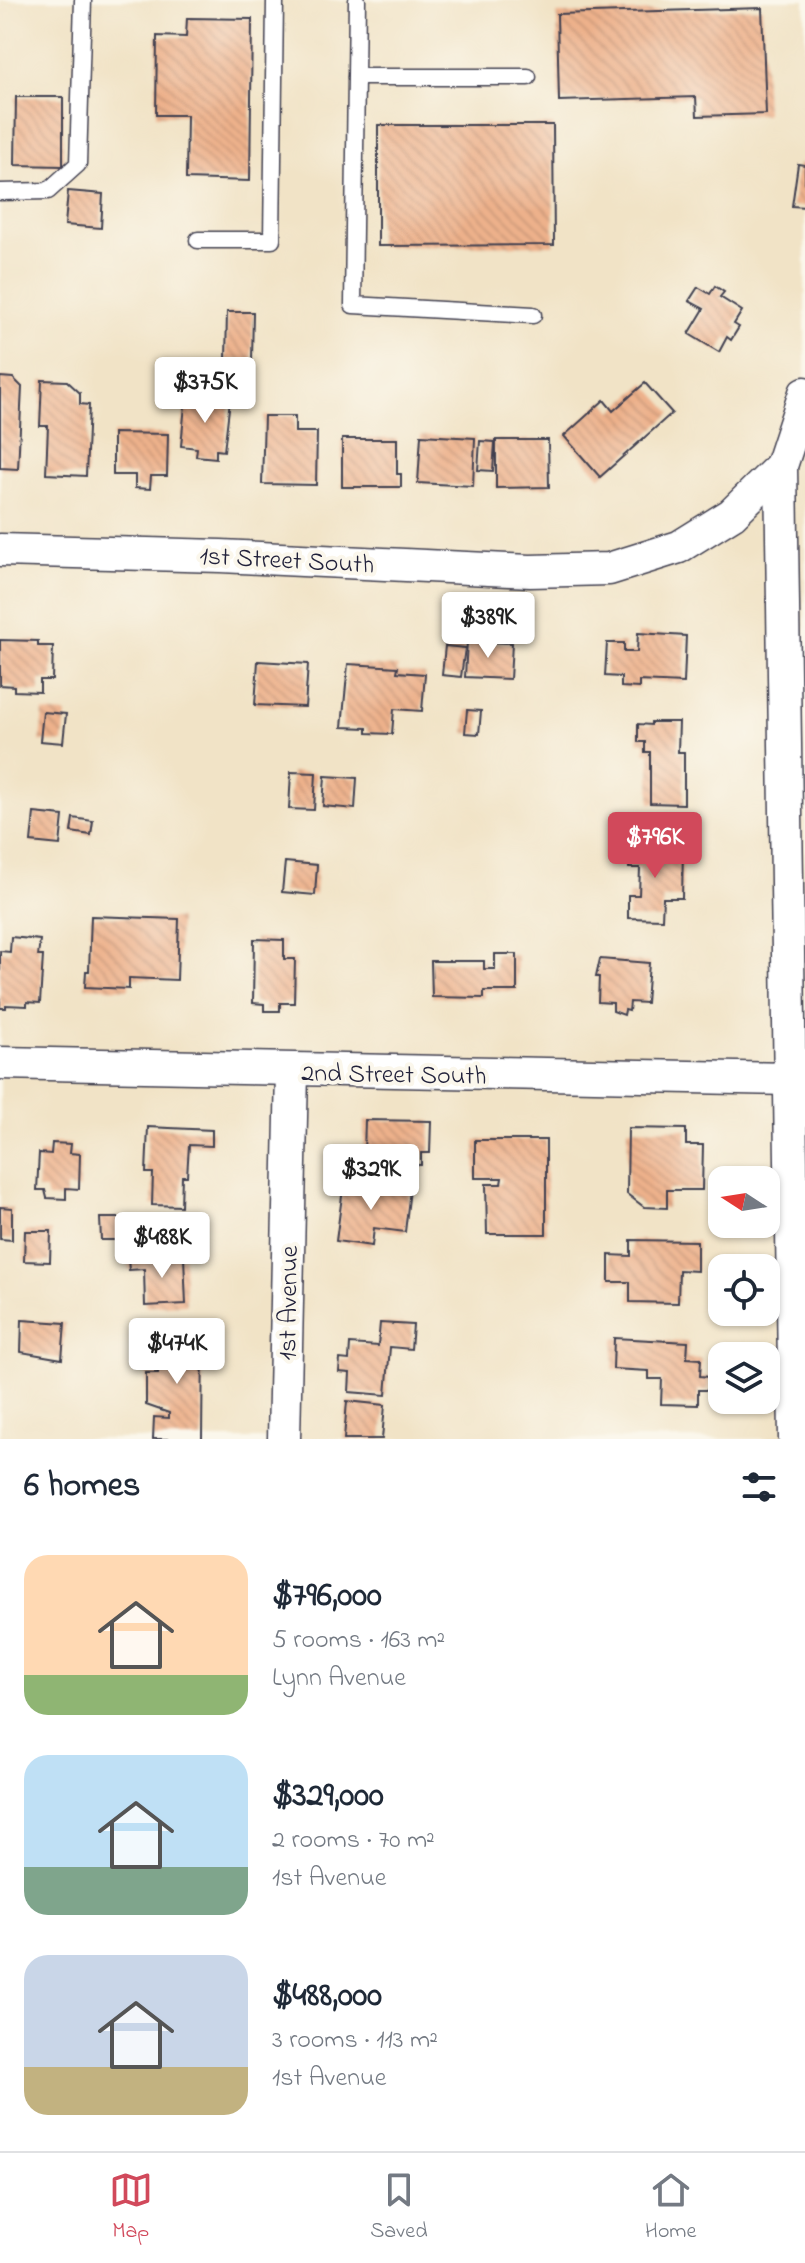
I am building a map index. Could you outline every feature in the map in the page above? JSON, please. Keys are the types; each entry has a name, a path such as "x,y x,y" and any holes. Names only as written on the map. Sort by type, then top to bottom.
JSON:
{"street":[{"path":"795,1439 781,466 805,393"},
{"name":"1st Street South","path":"0,550 236,556 530,571 609,569 679,547 732,514 781,466"},
{"name":"2nd Street South","path":"0,1063 789,1079"},
{"name":"1st Avenue","path":"284,1439 292,1071"}],"lane":[{"path":"0,192 48,191 78,164 83,0"},
{"path":"198,240 272,240 275,0"},
{"path":"357,0 353,305 533,315"},
{"path":"356,77 528,77"}],"building":[{"path":"762,8 766,114 697,116 696,97 559,101 557,14"},
{"path":"187,18 252,19 250,181 186,179 187,115 156,115 157,36 186,37"},
{"path":"16,97 63,97 63,166 15,165"},
{"path":"378,125 553,125 554,245 378,246"},
{"path":"798,164 805,165 805,207 792,206"},
{"path":"68,191 103,194 101,228 65,225"},
{"path":"715,286 724,292 720,297 742,311 734,324 739,327 731,340 727,337 719,352 689,334 704,309 689,301 698,287 710,294"},
{"path":"227,312 253,312 252,360 226,360"},
{"path":"0,377 13,378 22,387 18,469 0,468"},
{"path":"42,380 67,381 80,393 80,404 89,405 86,476 46,474 48,426 40,426"},
{"path":"645,383 672,413 600,477 564,436 604,400 613,411"},
{"path":"186,395 230,400 224,451 216,450 216,458 196,456 197,448 181,446"},
{"path":"264,416 295,416 295,432 317,432 316,485 262,484"},
{"path":"113,433 168,434 167,476 151,476 150,489 135,488 135,475 113,475"},
{"path":"421,435 475,438 473,486 418,483"},
{"path":"342,439 397,439 397,474 401,474 401,487 342,487"},
{"path":"496,440 548,440 549,487 496,488"},
{"path":"480,441 495,442 493,471 478,470"},
{"path":"638,633 686,636 684,683 639,681 639,688 621,687 621,677 605,676 607,643 624,643 624,652 637,652"},
{"path":"0,640 38,641 38,646 53,646 52,680 40,680 40,692 14,691 14,686 0,685"},
{"path":"467,641 512,643 510,679 465,677"},
{"path":"445,646 465,648 461,677 442,675"},
{"path":"258,661 308,664 305,707 255,705"},
{"path":"348,664 398,667 397,672 425,674 422,711 394,709 392,734 367,733 367,728 342,727"},
{"path":"467,710 481,711 479,734 465,733"},
{"path":"43,712 66,714 63,743 40,741"},
{"path":"651,722 679,722 678,752 684,752 684,804 650,803 650,752 645,752 645,742 638,742 638,724 651,725"},
{"path":"291,772 316,773 314,810 289,809"},
{"path":"325,776 357,778 355,809 323,806"},
{"path":"34,813 63,816 60,845 31,842"},
{"path":"73,818 93,821 91,835 71,832"},
{"path":"629,846 683,850 682,898 663,898 662,919 628,918 628,895 639,895 640,868 629,868"},
{"path":"285,862 317,865 315,895 282,892"},
{"path":"91,916 179,919 177,980 129,978 129,989 85,987 86,971 89,971"},
{"path":"11,937 40,940 38,956 43,956 40,1003 27,1002 27,1006 6,1005 6,1008 0,1008 0,951 10,952"},
{"path":"254,939 284,940 284,959 295,959 294,1003 280,1003 280,1011 264,1011 264,1004 253,1003"},
{"path":"495,954 517,954 517,991 484,991 484,998 432,997 431,961 484,961 484,969 495,969"},
{"path":"600,959 649,963 646,1003 630,1002 629,1011 625,1010 624,1015 613,1011 613,1003 598,1002 599,977 596,977"},
{"path":"365,1120 431,1121 430,1153 421,1153 421,1165 374,1164 374,1154 364,1154"},
{"path":"148,1127 212,1130 212,1146 189,1145 187,1176 182,1176 181,1206 152,1205 153,1173 146,1173"},
{"path":"628,1128 686,1129 686,1145 703,1145 702,1190 667,1190 667,1208 644,1207 627,1194"},
{"path":"475,1140 546,1140 546,1234 487,1234 486,1184 501,1184 502,1178 475,1178"},
{"path":"52,1143 71,1144 70,1153 80,1154 79,1189 66,1188 66,1199 47,1198 45,1190 37,1190 39,1153 51,1154"},
{"path":"344,1181 410,1189 405,1232 374,1228 372,1246 336,1241"},
{"path":"0,1207 12,1208 12,1240 0,1239"},
{"path":"100,1218 130,1218 130,1240 101,1240"},
{"path":"25,1231 51,1231 50,1262 24,1261"},
{"path":"631,1240 697,1241 697,1271 679,1270 678,1303 630,1302 630,1282 609,1282 609,1255 631,1256"},
{"path":"184,1257 186,1304 145,1306 144,1269 129,1270 128,1259"},
{"path":"22,1320 65,1323 62,1359 21,1352"},
{"path":"380,1323 413,1325 411,1349 390,1347 386,1395 349,1392 350,1373 339,1372 340,1359 349,1360 350,1344 378,1346"},
{"path":"158,1333 203,1334 202,1439 153,1439 154,1417 169,1418 169,1413 146,1405 146,1373 158,1373 158,1362 150,1362 150,1349 158,1349"},
{"path":"614,1338 688,1342 687,1358 701,1359 700,1376 708,1377 708,1390 698,1390 698,1405 661,1404 662,1379 649,1379 649,1371 613,1369"},
{"path":"347,1401 385,1405 382,1439 344,1439"}]}
